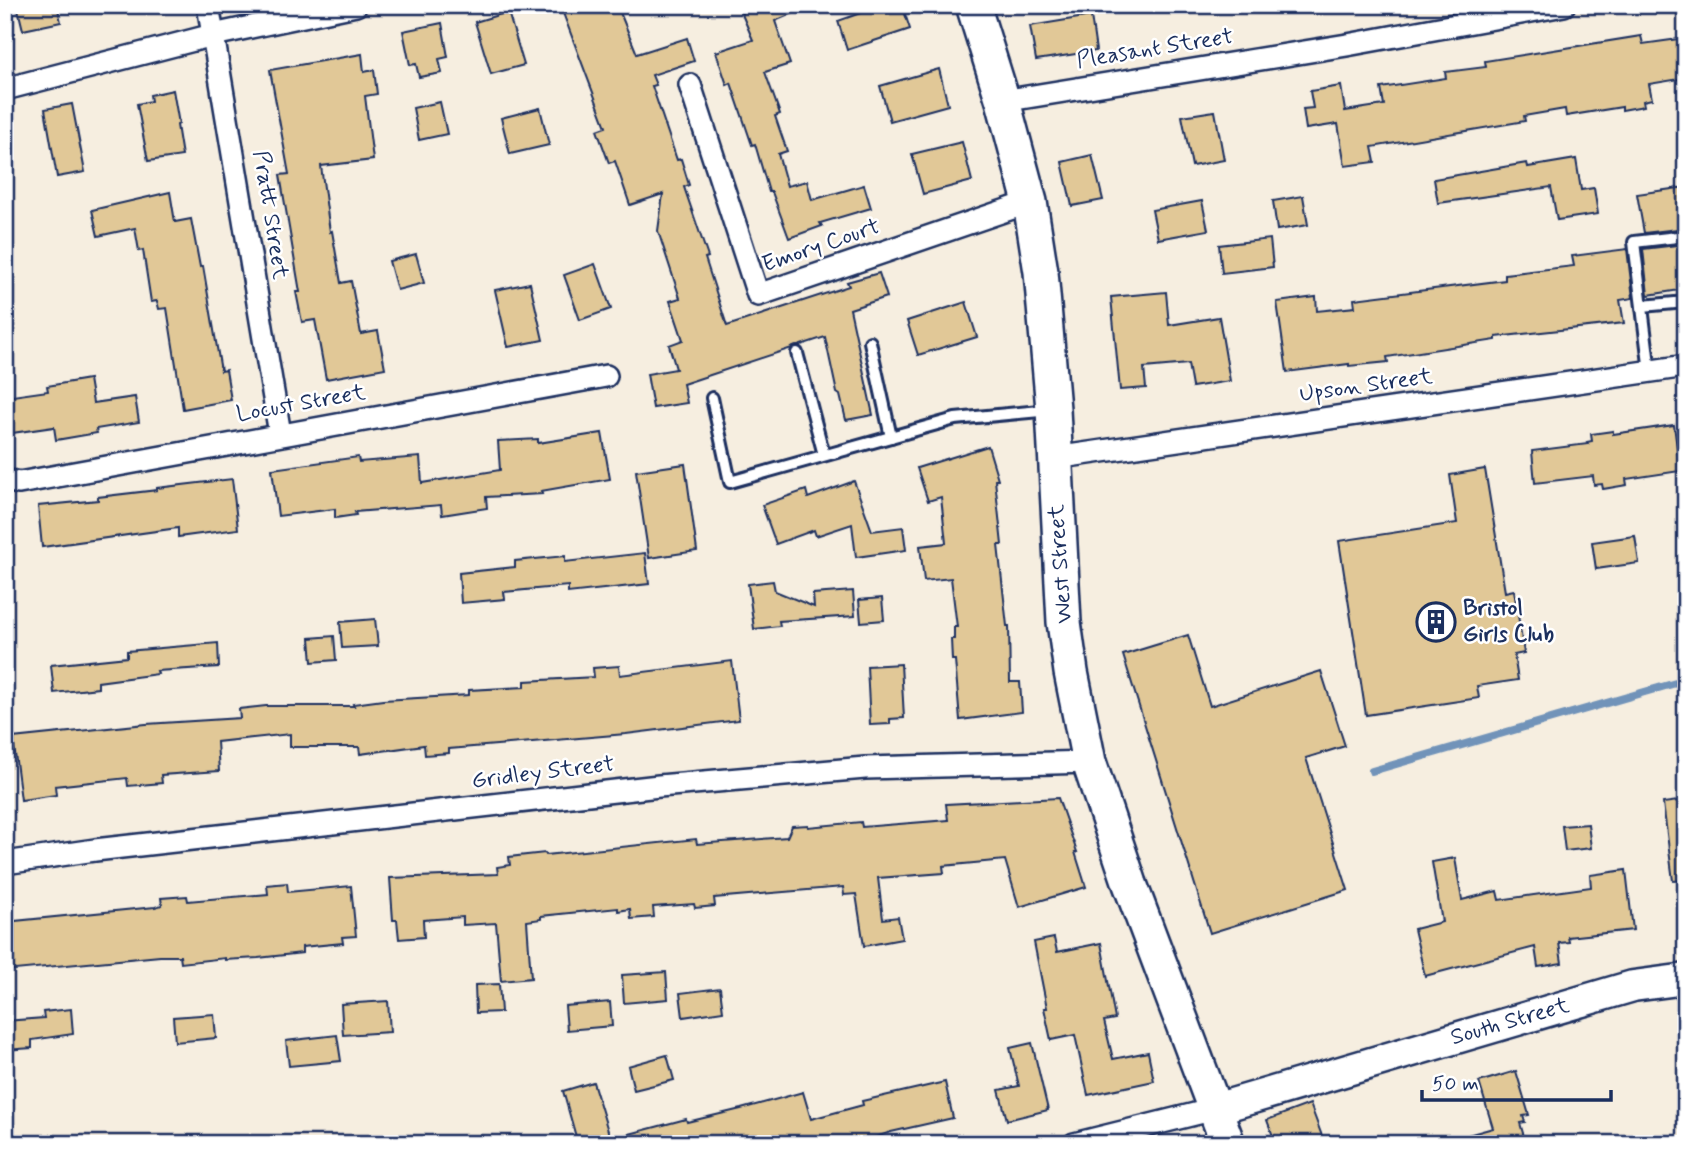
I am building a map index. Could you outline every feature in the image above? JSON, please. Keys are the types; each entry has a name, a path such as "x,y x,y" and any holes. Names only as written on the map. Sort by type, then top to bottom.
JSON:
{"main road":[{"name":"West Street","path":"973,5 1003,100 1030,202 1041,272 1054,409 1065,622 1071,672 1089,762 1171,997 1228,1144"},
{"name":"South Street","path":"1215,1109 1633,986 1686,979"}],"street":[{"name":"Pratt Street","path":"208,5 280,434"},
{"path":"5,89 214,35 356,5"},
{"name":"Pleasant Street","path":"1003,100 1347,45 1564,5"},
{"name":"Emory Court","path":"690,85 758,295 1030,202"},
{"name":"Upson Street","path":"1055,458 1686,366"},
{"name":"Locust Street","path":"5,480 19,483 606,376"},
{"name":"Gridley Street","path":"5,863 95,850 659,786 865,768 1089,762"},
{"path":"1074,1144 1215,1109"}],"lane":[{"path":"1650,372 1634,242 1686,236"},
{"path":"1642,306 1686,302"},
{"path":"870,342 891,437"},
{"path":"797,353 824,456"},
{"path":"712,398 730,482 955,419 1054,409"}],"building":[{"path":"17,5 57,5 61,22 23,30"},
{"path":"560,5 617,5 637,54 687,38 694,61 652,75 656,85 652,86 677,160 681,159 689,185 684,187 708,257 705,258 727,326 849,286 847,282 879,273 887,297 850,309 873,415 846,420 840,395 837,393 825,337 683,384 687,403 653,408 647,374 676,369 669,345 683,340 670,301 680,298 658,231 663,194 630,205 615,161 609,163 597,130 606,127"},
{"path":"738,5 812,5 775,21 790,64 765,72 780,114 775,116 787,151 778,154 787,186 807,181 812,200 864,185 871,208 820,223 822,226 789,238 772,192 769,192 755,144 752,145 731,83 727,85 716,52 753,40"},
{"path":"870,5 902,5 910,29 847,50 838,21 872,9"},
{"path":"508,12 524,65 491,74 475,22"},
{"path":"1091,16 1096,51 1036,60 1030,26"},
{"path":"442,23 448,57 439,59 442,73 419,77 416,64 410,65 403,31"},
{"path":"1641,36 1643,44 1686,38 1686,78 1649,84 1652,99 1643,101 1644,106 1566,116 1565,109 1524,116 1525,121 1372,147 1375,162 1345,166 1338,124 1306,129 1303,109 1313,108 1310,91 1341,86 1345,111 1384,105 1381,88 1446,78 1445,72 1486,67 1485,61"},
{"path":"362,54 364,72 374,70 377,94 365,96 373,160 321,166 330,232 332,231 341,283 351,281 361,334 378,331 385,368 326,379 315,320 302,322 296,292 300,292 280,175 289,174 270,70"},
{"path":"939,69 948,105 890,121 880,86"},
{"path":"173,90 182,156 148,161 137,104 151,101 150,95"},
{"path":"440,102 447,134 419,140 413,108"},
{"path":"72,104 85,172 57,177 45,109"},
{"path":"540,108 549,145 510,154 501,118"},
{"path":"1215,111 1224,160 1192,166 1182,116"},
{"path":"962,142 972,181 923,194 912,154"},
{"path":"1092,155 1103,200 1072,206 1062,162"},
{"path":"1576,159 1581,190 1594,188 1598,214 1557,220 1551,187 1438,203 1434,179 1527,163 1528,167"},
{"path":"1686,187 1686,228 1644,233 1637,194"},
{"path":"170,192 175,222 191,219 200,267 203,266 221,371 226,370 231,400 183,409 167,308 159,309 157,301 151,302 143,250 139,251 135,228 98,236 92,210"},
{"path":"1303,196 1308,225 1277,230 1273,201"},
{"path":"1202,201 1208,230 1158,239 1152,210"},
{"path":"1270,239 1273,267 1222,273 1219,245"},
{"path":"1686,244 1686,289 1648,295 1643,249"},
{"path":"1627,249 1633,298 1620,300 1624,323 1496,337 1496,340 1387,357 1388,362 1287,372 1277,302 1316,297 1317,311 1355,307 1354,299 1505,280 1505,274 1574,266 1572,256"},
{"path":"416,254 424,283 397,290 389,261"},
{"path":"595,264 611,309 580,320 564,275"},
{"path":"530,283 543,340 508,347 495,290"},
{"path":"1166,292 1169,325 1219,317 1230,381 1192,387 1188,364 1144,368 1146,388 1120,390 1111,297"},
{"path":"966,302 977,337 918,355 907,321"},
{"path":"89,379 93,403 135,397 139,422 96,429 97,433 56,440 54,427 5,434 5,397 48,391 47,386"},
{"path":"1674,425 1680,471 1626,479 1627,485 1603,489 1602,484 1594,485 1593,476 1535,483 1532,451 1588,444 1587,442 1592,441 1591,434 1613,431 1613,434"},
{"path":"602,433 610,479 541,491 542,494 486,497 487,508 442,515 441,505 355,512 356,515 335,518 335,509 278,516 272,469 358,457 359,462 420,457 422,483 500,470 498,441 538,439 538,443"},
{"path":"988,446 998,479 995,480 1002,545 998,545 1009,626 1010,682 1020,682 1022,712 960,720 955,660 952,660 951,639 954,639 954,627 957,627 951,578 924,581 920,546 946,543 941,497 928,501 917,468"},
{"path":"685,464 697,551 649,558 636,471"},
{"name":"Bristol Girls Club","path":"1485,469 1505,592 1514,590 1524,653 1514,655 1518,680 1477,686 1479,698 1366,715 1339,541 1457,523 1450,475"},
{"path":"232,479 238,529 178,537 178,528 42,547 38,506 98,500 98,497"},
{"path":"854,481 872,531 903,527 906,550 856,557 852,524 816,536 814,530 776,544 762,505 806,490 808,498"},
{"path":"1635,536 1639,563 1596,569 1592,542"},
{"path":"645,553 649,584 568,593 568,586 504,592 505,599 461,603 459,573 515,567 515,561 565,556 565,562"},
{"path":"773,581 775,591 814,607 813,594 853,591 855,616 779,621 780,626 754,629 748,584"},
{"path":"882,598 884,620 861,622 859,600"},
{"path":"375,619 378,646 342,648 340,622"},
{"path":"1188,635 1210,706 1321,671 1345,746 1306,758 1348,890 1210,933 1123,655"},
{"path":"334,636 336,660 312,662 310,638"},
{"path":"218,643 219,667 157,671 158,674 98,682 98,688 54,693 51,665 127,657 127,651"},
{"path":"732,661 739,720 626,734 449,749 449,753 425,755 424,745 360,754 359,747 290,747 290,734 217,742 219,771 161,775 162,783 128,786 127,778 55,786 56,795 21,800 13,738 146,724 240,718 239,709 266,706 354,706 353,704 383,700 469,695 469,690 525,687 525,681 594,677 593,668 619,666 620,675"},
{"path":"901,664 904,718 890,719 890,724 870,725 867,666"},
{"path":"1058,798 1086,887 1019,907 1005,860 943,866 944,873 878,878 883,919 898,917 902,939 864,946 856,894 844,895 843,887 714,898 715,906 695,908 694,904 653,907 654,917 631,919 630,909 618,911 618,908 541,916 541,919 527,921 531,978 501,981 496,923 463,925 463,917 423,920 424,937 399,939 397,920 393,920 390,878 498,874 497,867 510,865 509,857 696,839 697,844 787,837 792,826 861,822 862,827 948,820 946,804"},
{"path":"1686,800 1686,880 1673,881 1663,803"},
{"path":"1588,824 1591,848 1565,851 1562,826"},
{"path":"1455,858 1462,900 1497,891 1499,900 1591,887 1590,875 1626,870 1633,930 1568,937 1569,942 1559,943 1562,963 1538,967 1535,947 1425,976 1414,929 1442,922 1432,862"},
{"path":"287,883 288,892 351,886 356,936 342,937 343,943 302,947 302,953 258,958 225,958 181,963 180,956 160,956 5,971 5,922 155,907 162,905 161,898 187,896 188,901 268,894 267,885"},
{"path":"1054,938 1057,952 1101,943 1115,1019 1104,1021 1113,1059 1148,1052 1154,1081 1088,1095 1075,1035 1051,1040 1044,1008 1047,1008 1034,942"},
{"path":"666,972 668,999 624,1003 622,975"},
{"path":"499,984 501,1012 476,1013 475,985"},
{"path":"720,988 723,1011 683,1017 680,993"},
{"path":"388,1001 390,1032 343,1035 341,1004"},
{"path":"610,1002 612,1026 567,1030 565,1006"},
{"path":"71,1009 73,1034 32,1040 32,1048 5,1050 5,1021 44,1018 43,1012"},
{"path":"214,1014 216,1038 175,1042 173,1017"},
{"path":"337,1035 341,1061 289,1066 286,1041"},
{"path":"1032,1043 1048,1110 1007,1120 999,1090 1019,1086 1010,1048"},
{"path":"667,1055 674,1080 634,1090 628,1066"},
{"path":"1516,1071 1529,1115 1523,1116 1525,1122 1520,1123 1525,1140 1512,1144 1458,1144 1457,1138 1493,1128 1479,1082"},
{"path":"593,1082 612,1144 578,1144 563,1091"},
{"path":"945,1082 953,1118 891,1132 855,1144 619,1144 618,1137 803,1092 811,1119 863,1105 862,1101"},
{"path":"1310,1104 1325,1144 1276,1144 1267,1120"}],"waterway":[{"path":"1372,771 1686,680"}],"place":[{"name":"Bristol Girls Club","path":"1436,622"}]}
